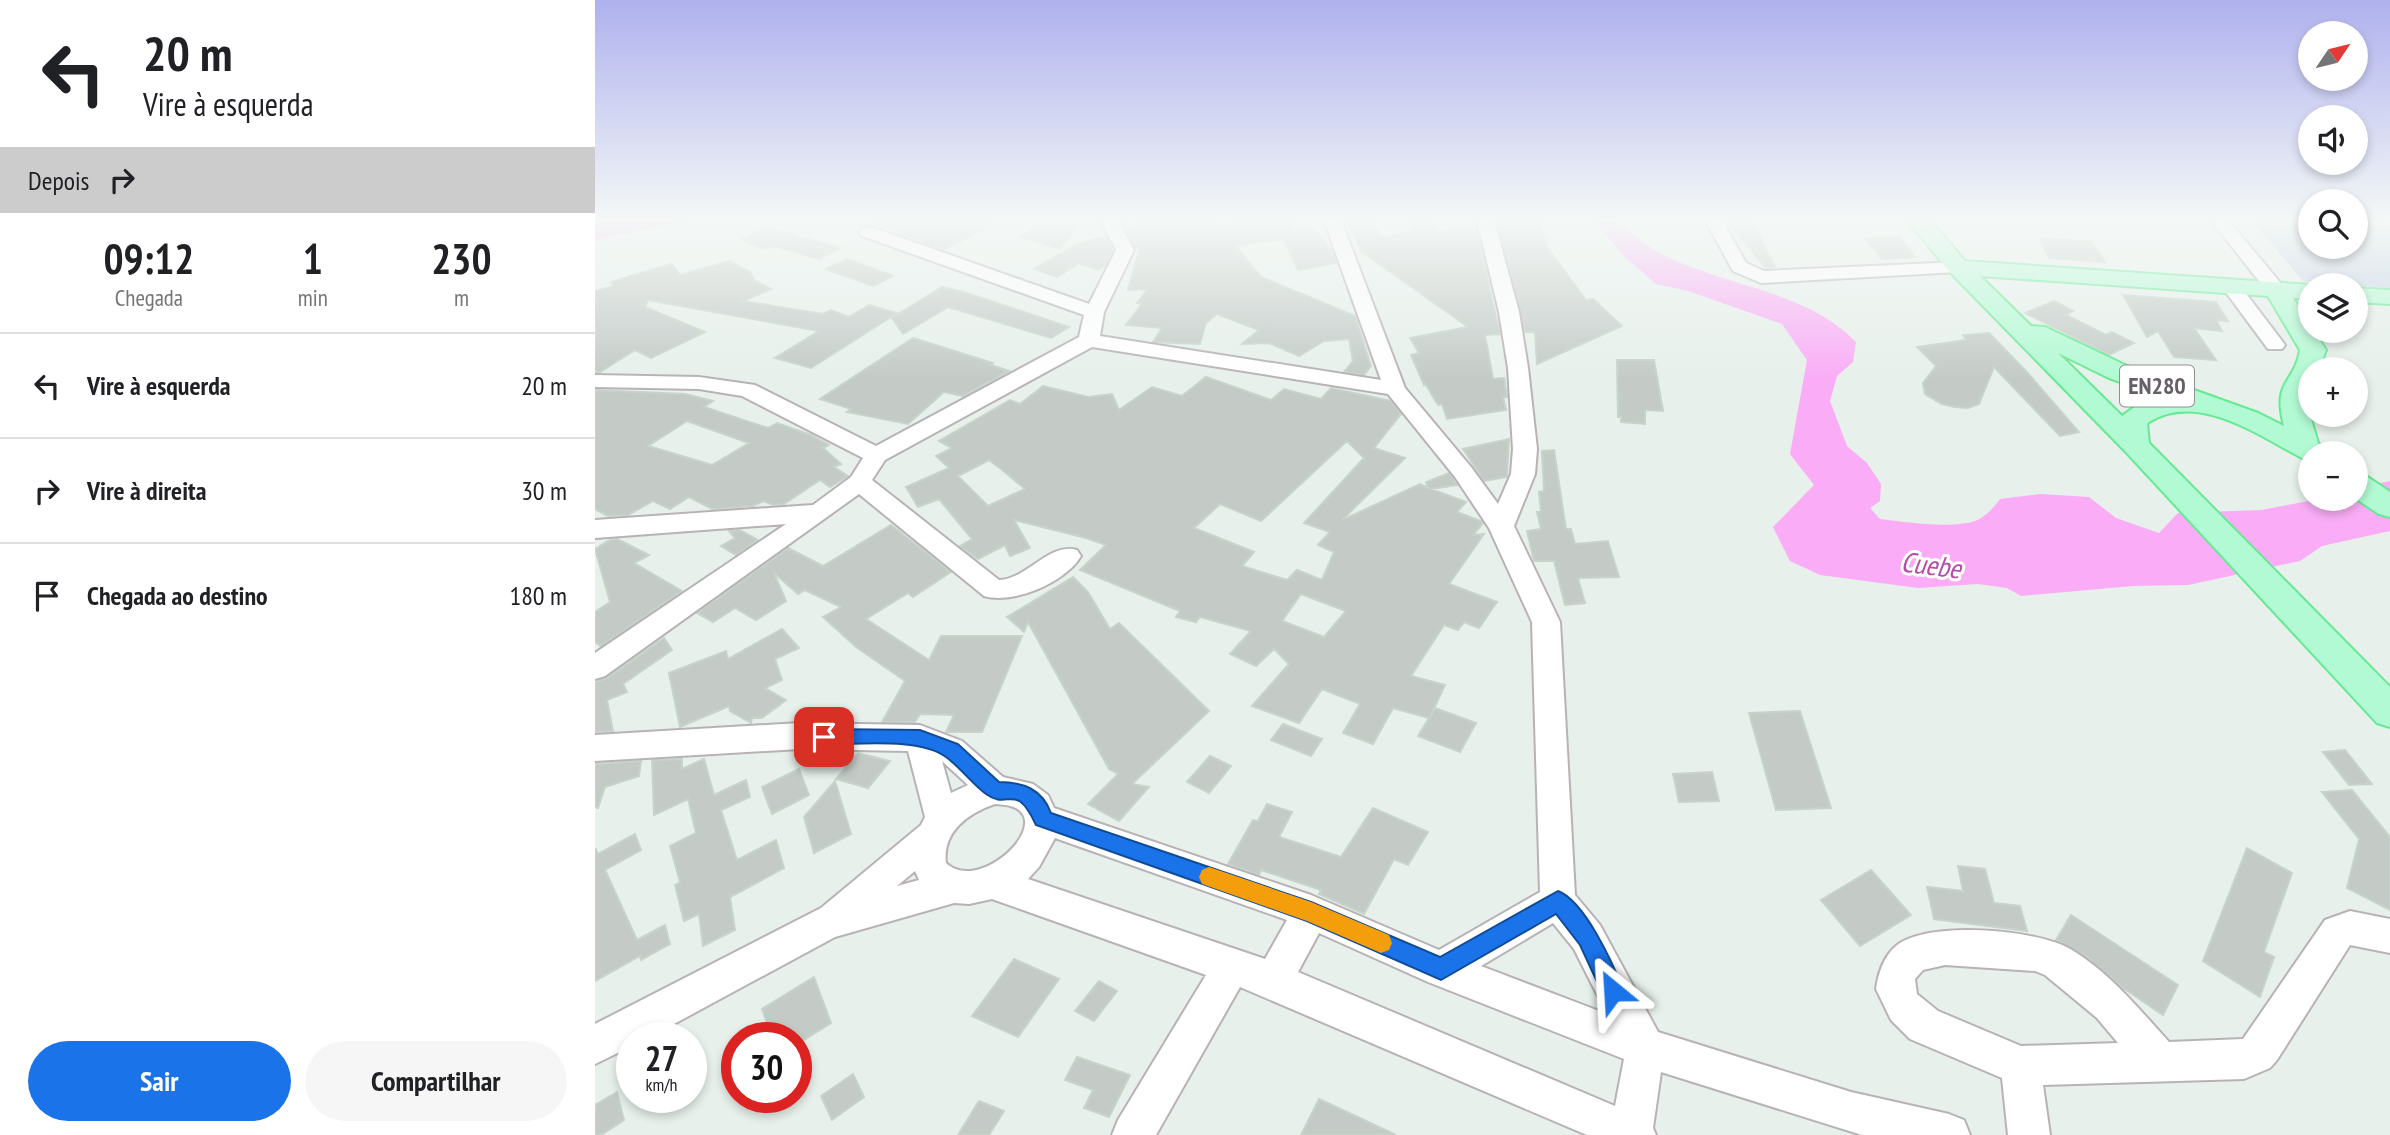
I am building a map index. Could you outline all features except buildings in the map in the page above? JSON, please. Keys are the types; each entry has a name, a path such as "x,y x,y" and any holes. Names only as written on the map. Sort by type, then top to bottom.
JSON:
{"main road":[{"name":"EN280","path":"1964,273 2135,445 2390,712"},
{"path":"2039,273 2298,291"},
{"path":"2276,290 2313,350 2309,368 2294,390 2296,422 2305,441"},
{"path":"2368,296 2390,297"},
{"name":"EN280","path":"2012,319 2118,372 2248,419 2298,444"},
{"path":"2135,445 2131,422 2141,413 2176,403 2205,403"},
{"path":"2368,492 2390,507"}],"street":[{"path":"984,273 1094,312"},
{"path":"1089,340 1094,312 1114,273"},
{"path":"993,883 1273,980 1633,1134 1645,1048 1587,937 1558,901 1546,622 1501,526 1463,472 1395,389 1352,273"},
{"path":"1499,273 1509,312 1518,368 1525,449 1523,474 1501,526"},
{"path":"1752,273 1761,277 1840,273"},
{"path":"2262,273 2276,290"},
{"path":"2231,287 2276,345"},
{"path":"595,668 819,513 859,482 876,455 1089,340 1395,389"},
{"path":"595,381 699,383 747,390 876,455"},
{"path":"859,482 943,552 993,589 1002,591 1024,584 1067,556"},
{"path":"595,529 819,513"},
{"path":"595,748 800,736 920,738 951,750 995,790"},
{"path":"920,738 937,827 927,852 929,868 938,880 953,887"},
{"path":"595,1045 828,922 953,887 972,888 993,883 1014,871 1030,855 1040,837 1043,819 1038,806 1028,795 1013,790 995,790 976,795 957,806 937,827 828,922"},
{"path":"1043,819 1311,912 1441,969 1645,1048 1851,1112 1949,1135"},
{"path":"1441,969 1558,901"},
{"path":"1273,980 1311,912"},
{"path":"2160,1061 2110,1004 2078,976 2035,953 1945,947 1910,957 1901,967 1895,989 1903,1007 1924,1026 2021,1066 2244,1059 2256,1054 2337,932 2350,928 2390,936"},
{"path":"1133,1135 1232,965"},
{"path":"2021,1066 2029,1135"}],"shaded area":[{"path":"2296,273 2390,273 2390,288 2368,286 2368,273 2298,273 2298,275"}],"water":[{"name":"Cuebe","path":"1643,273 1708,273 1776,295 1819,314 1856,342 1853,362 1837,376 1830,401 1847,446 1867,463 1881,484 1880,501 1870,508 1880,519 1928,524 1965,523 1983,517 2000,499 2041,494 2089,497 2116,518 2159,533 2178,513 2261,510 2298,503 2298,511 2368,511 2368,486 2390,481 2390,531 2322,546 2300,561 2188,585 2133,586 2021,596 2007,588 1978,584 1918,588 1820,575 1790,561 1773,527 1814,485 1790,454 1807,360 1782,324 1688,291 1656,284"}],"slow traffic":[{"path":"1209,877 1311,912 1381,943"}],"route":[{"path":"824,737 920,738 951,750 995,790 1013,790 1028,795 1038,806 1043,819 1311,912 1441,969 1558,901 1587,937 1613,991"}]}
